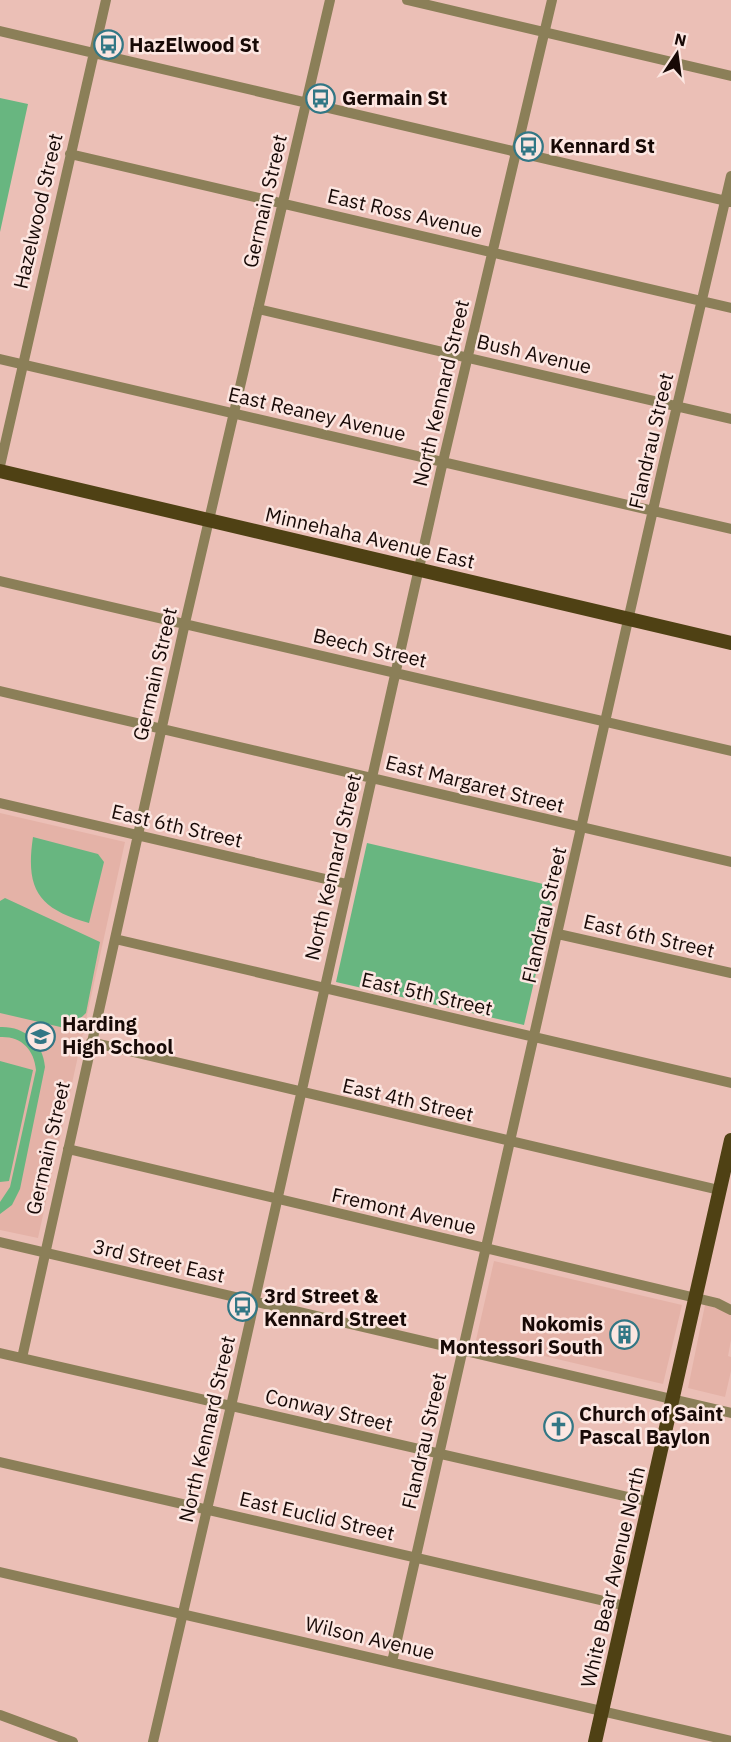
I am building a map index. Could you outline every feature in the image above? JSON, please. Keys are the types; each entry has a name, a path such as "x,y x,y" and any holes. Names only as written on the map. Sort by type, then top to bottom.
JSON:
{"main road":[{"name":"Minnehaha Avenue East","path":"0,471 731,643"},
{"name":"White Bear Avenue North","path":"595,1742 731,1140"}],"street":[{"name":"Hazelwood Street","path":"0,466 21,363 106,0"},
{"name":"Germain Street","path":"22,1358 184,623 330,0"},
{"path":"407,0 731,76"},
{"name":"North Kennard Street","path":"153,1742 231,1406 418,570 552,0"},
{"path":"0,32 728,202"},
{"name":"East Ross Avenue","path":"70,154 731,308"},
{"name":"Flandrau Street","path":"392,1662 607,722 652,511 728,202 731,176"},
{"name":"Bush Avenue","path":"258,309 731,419"},
{"name":"East Reaney Avenue","path":"0,358 731,529"},
{"name":"Beech Street","path":"0,580 731,751"},
{"name":"East Margaret Street","path":"0,691 731,862"},
{"name":"East 6th Street","path":"0,803 347,884"},
{"name":"East 6th Street","path":"558,934 731,973"},
{"name":"East 5th Street","path":"114,939 731,1083"},
{"name":"East 4th Street","path":"91,1042 301,1094 719,1190"},
{"name":"Fremont Avenue","path":"68,1149 717,1303 731,1310"},
{"name":"3rd Street East","path":"0,1242 731,1413"},
{"name":"Conway Street","path":"0,1353 650,1502"},
{"name":"East Euclid Street","path":"0,1462 626,1606"},
{"name":"Wilson Avenue","path":"0,1572 731,1741"},
{"path":"0,1715 73,1742"}],"shaded area":[{"name":"Harding High School","path":"0,813 125,842 38,1238 0,1230"},
{"path":"494,1261 682,1305 663,1384 476,1340"},
{"path":"705,1305 731,1311 731,1340 728,1356 731,1357 731,1371 725,1397 688,1388"}],"green space":[{"path":"0,98 28,104 0,232"},
{"path":"33,837 98,854 104,862 89,923 58,911 39,895 31,871"},
{"path":"367,843 556,887 524,1025 336,982"},
{"path":"5,898 100,942 86,1013 69,1029 0,1013 0,901"},
{"path":"0,1027 17,1029 31,1037 40,1050 45,1067 20,1189 12,1205 0,1214 0,1202 10,1187 36,1070 32,1056 25,1045 14,1039 0,1037"},
{"path":"0,1061 33,1070 9,1181 0,1182"}],"place":[{"name":"HazElwood St","path":"108,45"},
{"name":"Germain St","path":"321,98"},
{"name":"Kennard St","path":"529,146"},
{"name":"Harding High School","path":"41,1036"},
{"name":"3rd Street & Kennard Street","path":"243,1307"},
{"name":"Nokomis Montessori South","path":"624,1335"},
{"name":"Church of Saint Pascal Baylon","path":"558,1426"}]}
